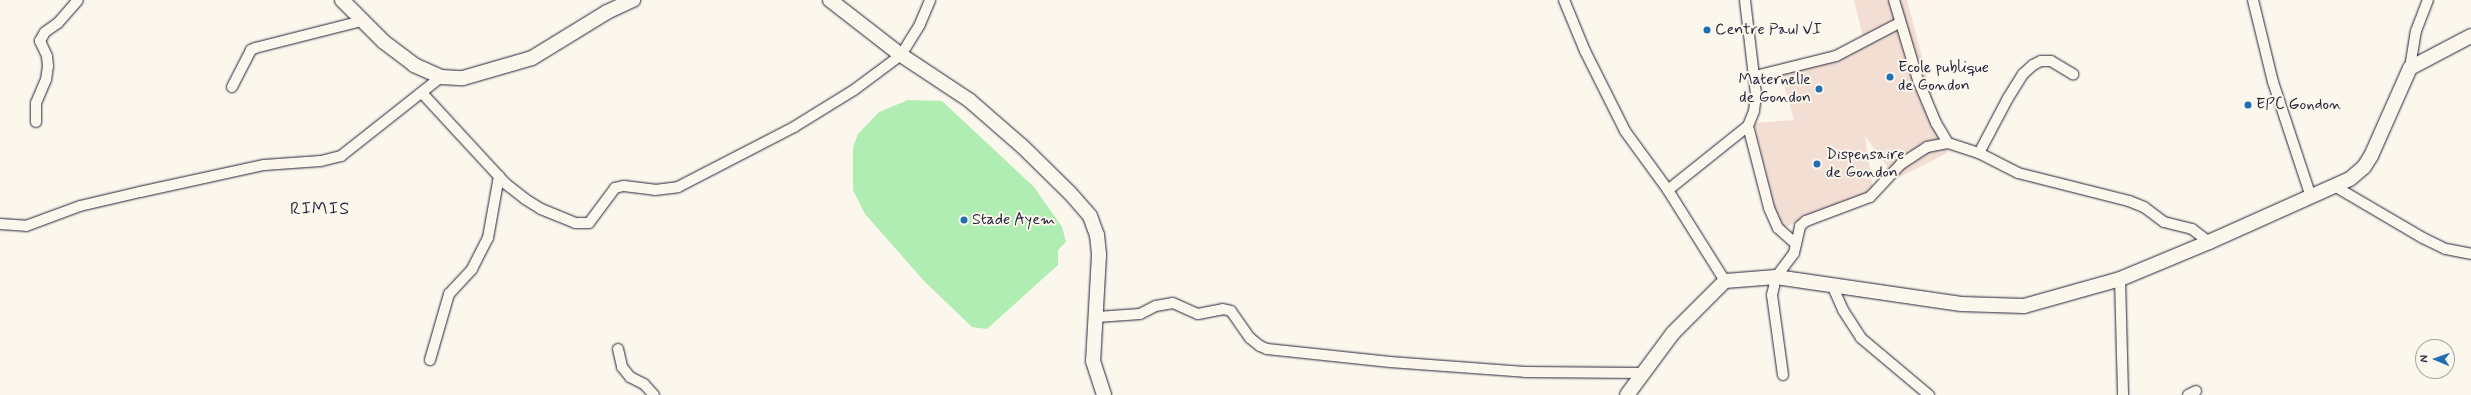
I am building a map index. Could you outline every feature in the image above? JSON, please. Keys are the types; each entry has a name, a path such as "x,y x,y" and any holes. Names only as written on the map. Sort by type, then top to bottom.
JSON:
{"street":[{"path":"36,122 36,103 46,80 48,66 47,56 40,41 45,32 58,23 78,0"},
{"path":"342,0 362,21 414,65 441,77 463,78 532,58 607,12 633,0"},
{"path":"830,0 901,55 969,100 1022,146 1070,193 1090,216 1097,235 1099,255 1097,317 1093,361 1104,395"},
{"path":"422,93 499,176 525,199 541,209 575,223 589,223 615,188 624,186 655,190 678,187 812,117 854,90 901,55 920,24 930,0"},
{"path":"1564,0 1585,51 1625,131 1668,190 1725,281"},
{"path":"1668,190 1748,126 1754,111 1755,76 1745,0"},
{"path":"1894,0 1899,23 1928,106 1948,143"},
{"path":"2253,0 2274,82 2311,197"},
{"path":"1627,395 1641,373 1673,333 1725,281 1776,277 1961,304 2004,308 2042,302 2120,279 2336,187 2364,167 2371,156 2410,68 2416,31 2428,0"},
{"path":"232,86 251,50 254,48 362,21"},
{"path":"1755,76 1836,56 1899,23"},
{"path":"2410,68 2471,36"},
{"path":"1979,153 2010,94 2023,74 2033,65 2041,61 2051,61 2073,74"},
{"path":"0,224 26,226 80,206 140,192 264,165 321,161 341,156 441,77"},
{"path":"1748,126 1769,208 1778,228 1796,244"},
{"path":"1782,375 1772,307 1776,277 1791,258 1800,226 1806,221 1870,197 1901,164 1927,147 1948,143 1979,153 2018,173 2137,204 2164,222 2192,229 2209,242"},
{"path":"430,360 449,294 472,269 488,238 499,176"},
{"path":"2336,187 2423,238 2446,249 2471,254"},
{"path":"2120,279 2123,395"},
{"path":"1832,285 1843,310 1862,338 1929,395"},
{"path":"1097,317 1140,314 1156,306 1173,303 1198,314 1223,309 1231,311 1250,338 1260,346 1267,349 1390,362 1518,372 1641,373"},
{"path":"618,349 622,367 630,377 644,384 654,395"}],"shaded area":[{"path":"1854,0 1907,0 1947,153 1896,179 1865,136 1873,189 1867,196 1780,229 1754,123 1794,120 1781,75 1848,56 1865,46"}],"green space":[{"name":"Stade Ayem","path":"908,100 942,101 1034,187 1062,227 1066,242 1058,250 1058,265 987,329 972,327 924,281 865,214 853,190 853,147 858,134 879,112"}],"place":[{"name":"Centre Paul VI","path":"1707,30"},
{"name":"Ecole publique de Gondon","path":"1890,77"},
{"name":"Maternelle de Gondon","path":"1819,89"},
{"name":"EPC Gondon","path":"2248,105"},
{"name":"Dispensaire de Gondon","path":"1817,164"},
{"name":"Stade Ayem","path":"964,220"}],"district":[{"name":"RIMIS","path":"320,209"}]}
